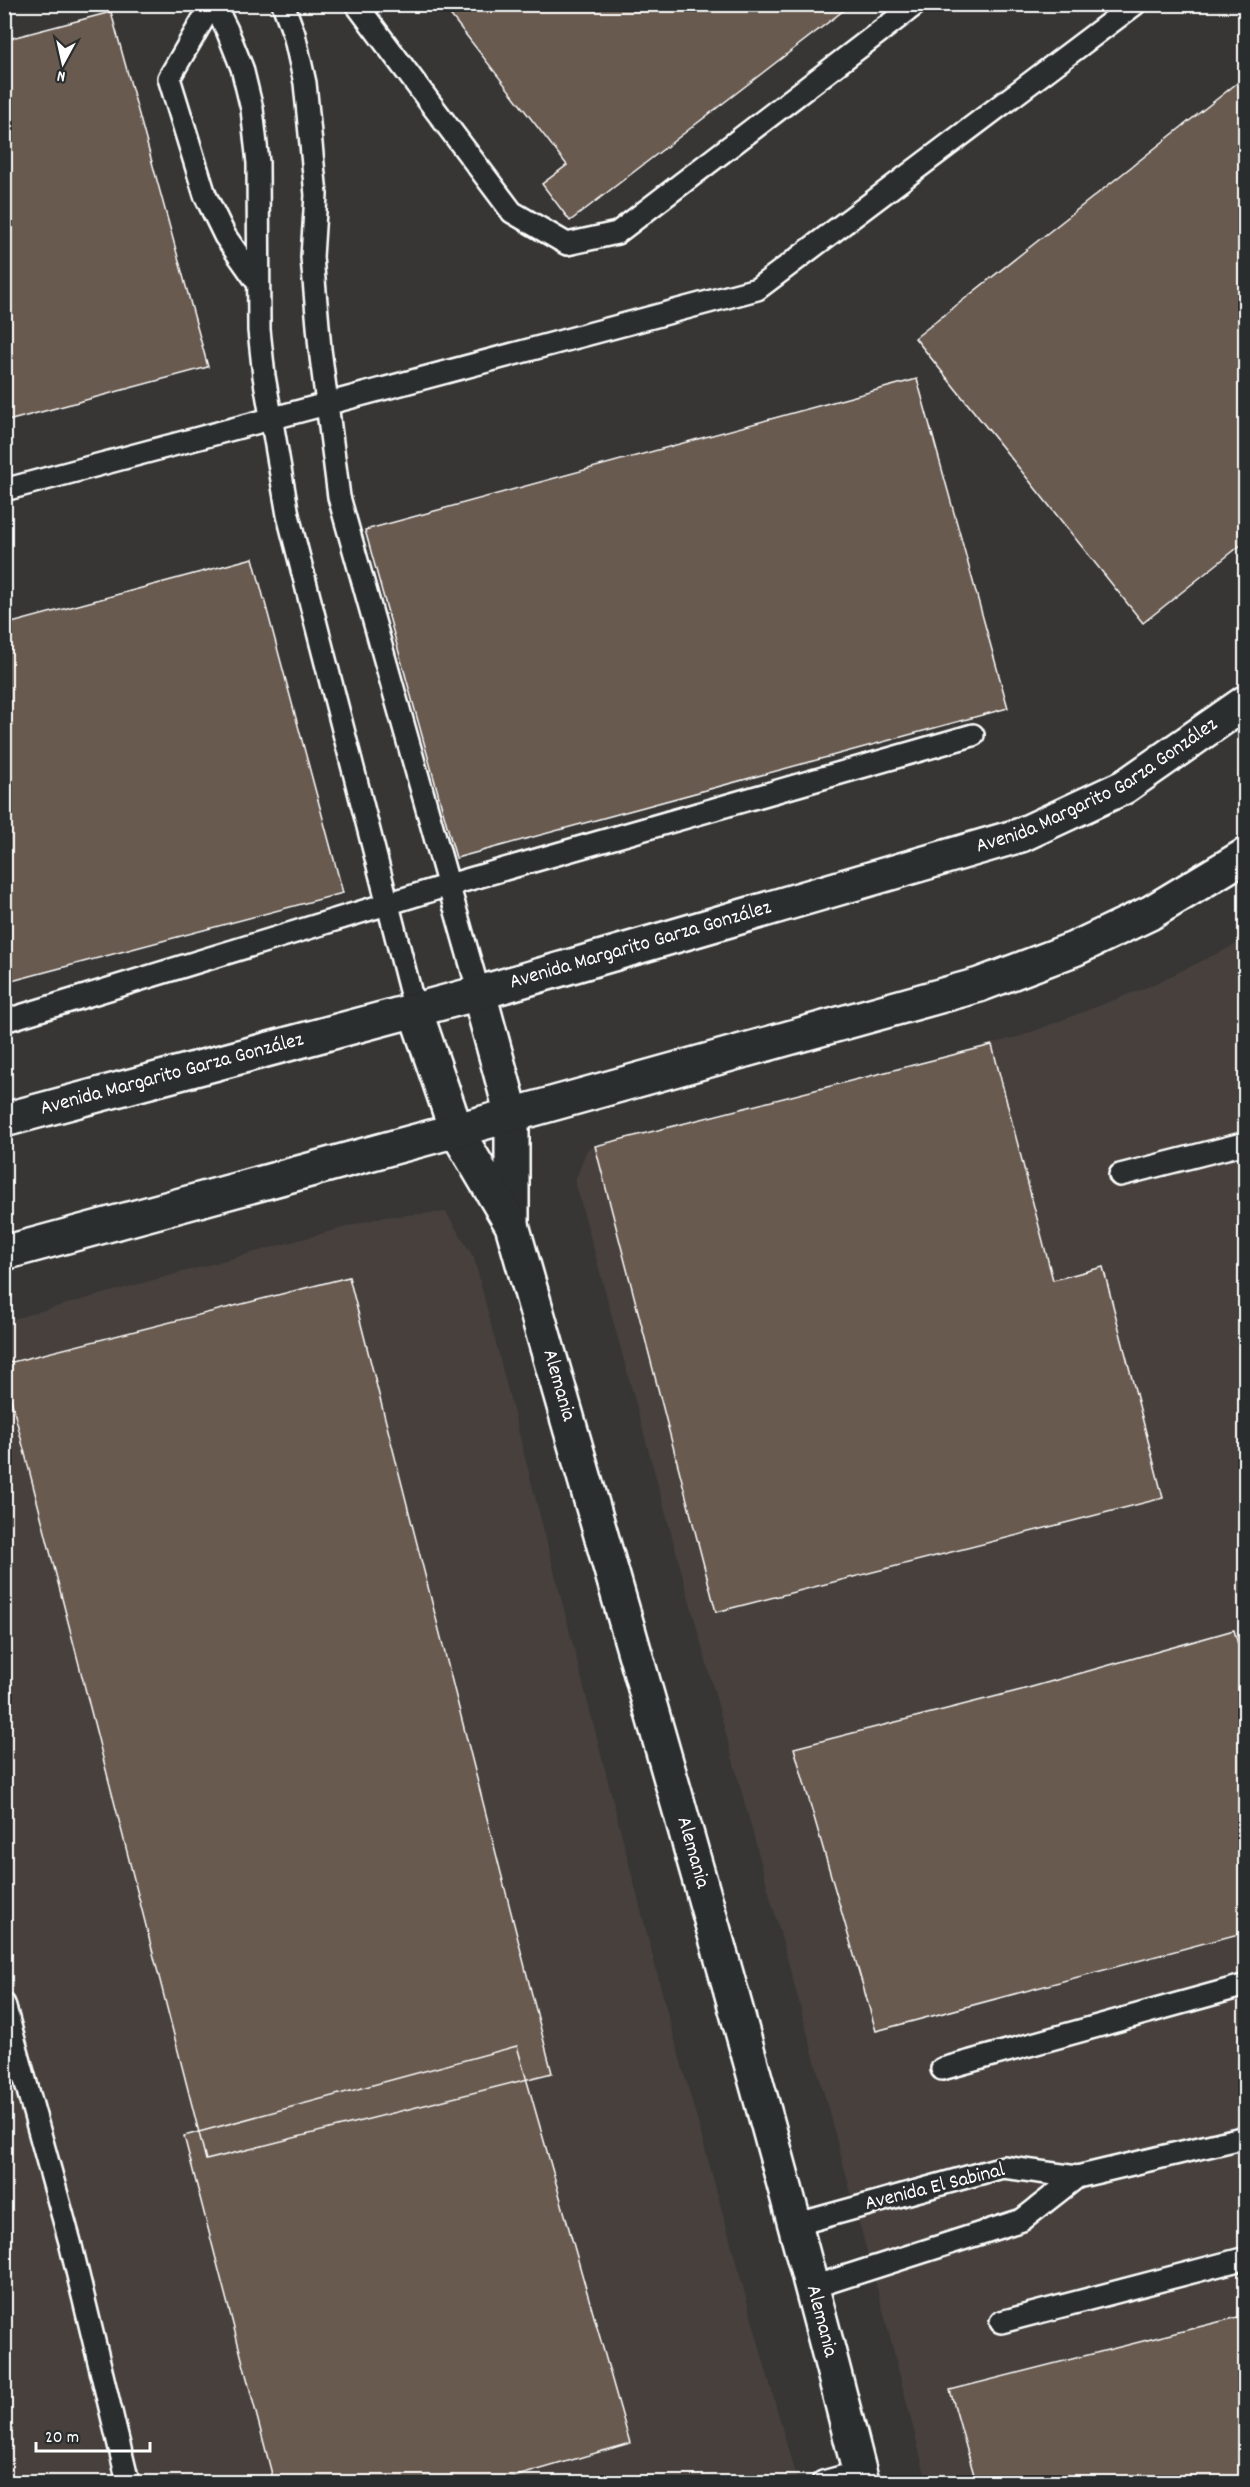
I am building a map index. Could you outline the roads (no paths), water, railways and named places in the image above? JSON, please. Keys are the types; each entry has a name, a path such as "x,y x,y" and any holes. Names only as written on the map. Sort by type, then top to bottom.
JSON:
{"main road":[{"name":"Avenida Margarito Garza González","path":"4,1119 479,993 1021,836 1124,787 1245,702"},
{"path":"4,1253 979,985 1074,949 1150,913 1245,855"},
{"name":"Alemania","path":"479,993 512,1115 512,1225"},
{"name":"Alemania","path":"415,1010 456,1130 512,1225 718,1944 813,2287 861,2477"}],"lane":[{"path":"258,283 225,236 205,195 169,78 213,4 228,30 242,68 252,109 258,163 259,330 271,419 288,515 415,1010"},
{"path":"283,4 294,34 305,84 316,195 312,257 320,349 339,497 479,993"},
{"path":"356,4 512,212 567,244 617,233 916,4"},
{"path":"4,490 757,289 1136,4"},
{"path":"4,1021 448,885 973,735"},
{"path":"1120,1175 1245,1143"},
{"path":"942,2069 1245,1985"},
{"path":"4,2004 70,2242 123,2481"},
{"name":"Avenida El Sabinal","path":"794,2225 1003,2168 1077,2177 1245,2137"},
{"name":"Avenida El Sabinal","path":"813,2287 1022,2220 1077,2177"},
{"path":"1001,2322 1245,2258"},
{"path":"823,2482 861,2477"}]}
